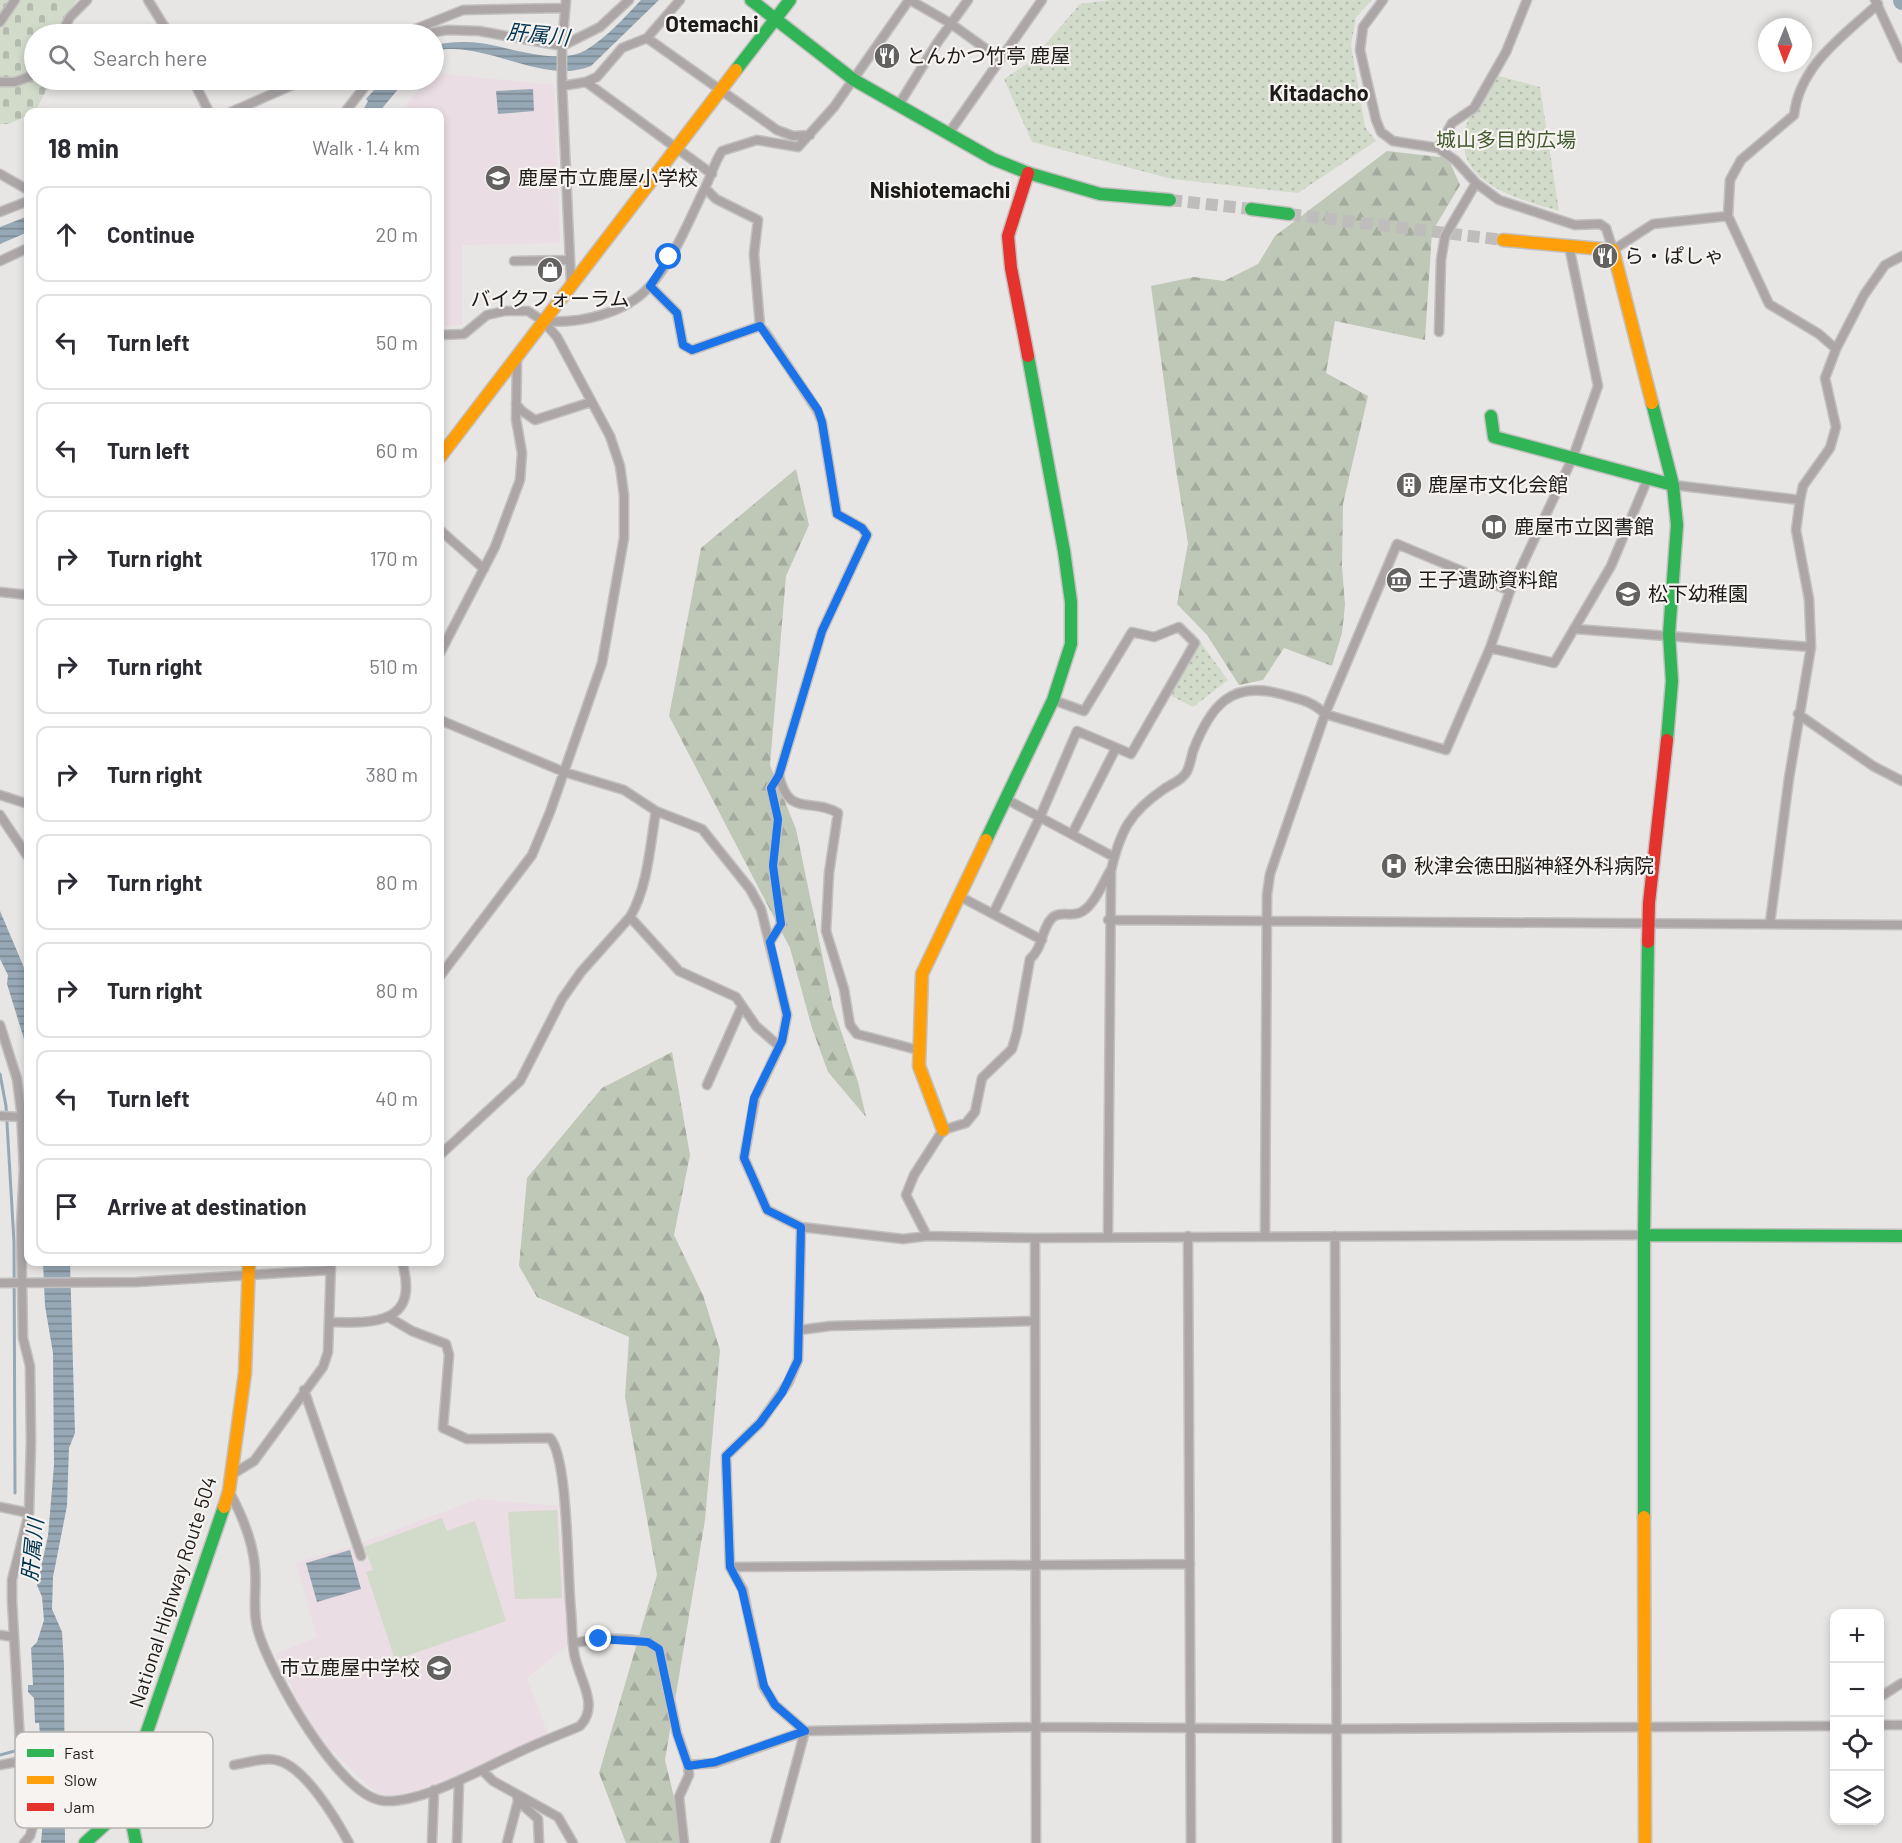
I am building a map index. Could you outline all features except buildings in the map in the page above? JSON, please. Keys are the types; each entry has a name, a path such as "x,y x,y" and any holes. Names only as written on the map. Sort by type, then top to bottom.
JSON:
{"main road":[{"path":"751,0 854,80 993,159 1028,173 1100,194 1170,200"},
{"path":"444,452 571,282 790,0"},
{"path":"943,1131 919,1066 922,974 1053,700 1071,645 1071,602 1062,540 1011,268 1008,236 1028,173"},
{"path":"1251,209 1289,214"},
{"path":"1503,240 1614,250 1673,485 1677,525 1669,634 1672,681 1649,924 1644,1235 1645,1843"},
{"path":"1491,416 1494,437 1673,485"},
{"path":"1644,1235 1902,1236"},
{"name":"National Highway Route 504","path":"147,1732 229,1491 245,1373 249,1266"},
{"name":"National Highway Route 504","path":"86,1843 102,1828"},
{"path":"133,1828 136,1843"}],"street":[{"path":"0,22 15,0"},
{"path":"66,24 87,0"},
{"path":"148,0 163,24"},
{"path":"444,31 479,31 562,46 600,27 628,0"},
{"path":"562,86 586,82 597,76 622,48 646,38 680,0"},
{"path":"543,321 565,323 584,320 630,301 650,286 669,257 705,188 714,162 722,151 743,142 757,140 798,147 854,80 909,0 950,23 1000,59"},
{"path":"898,106 950,23 968,0"},
{"path":"949,134 1042,0"},
{"path":"1383,0 1363,27 1360,50 1376,120 1381,132 1393,141 1438,148 1456,160 1476,183 1499,200 1575,225 1600,224 1606,228 1614,250 1653,224 1728,216"},
{"path":"1438,148 1452,123 1474,108 1506,52 1527,0"},
{"path":"1836,349 1818,334 1769,304 1728,216 1730,180 1741,160 1794,115 1796,95 1813,64 1876,2 1902,58"},
{"path":"428,24 463,10 565,4 562,86 571,282"},
{"path":"646,38 777,130 793,136 810,135"},
{"path":"0,82 15,82 24,79"},
{"path":"586,82 665,142 676,146 711,174"},
{"path":"198,90 208,108"},
{"path":"240,108 281,90"},
{"path":"348,108 362,90"},
{"path":"0,174 24,188"},
{"path":"1439,332 1444,236 1476,183"},
{"path":"705,188 716,199 758,220 753,254 760,326 818,410 837,514 862,528 867,535 822,631 779,775 771,788 778,819 773,866 781,924 770,942"},
{"path":"0,212 24,203"},
{"path":"1108,1236 1108,920 1111,871 1120,837 1135,812 1187,772 1193,751 1211,715 1227,698 1239,690 1275,692 1315,704 1325,714 1446,750 1490,648 1510,591 1574,457 1598,386 1569,246"},
{"path":"0,261 24,250"},
{"path":"1770,923 1798,714 1810,647 1809,599 1796,530 1800,500 1803,486 1830,448 1836,427 1825,378 1836,349 1864,295 1885,265 1902,256"},
{"path":"514,261 570,260"},
{"path":"650,286 677,313 683,345 692,350 760,326"},
{"path":"444,335 464,334 487,315 505,311 528,311 543,321 557,337 609,436 620,466 624,495 624,538 602,663 564,772 532,855 444,971"},
{"path":"444,638 454,631 484,569 508,516 520,480 522,453 516,404 517,355"},
{"path":"516,404 535,420 591,402"},
{"path":"1490,648 1554,663 1611,566 1648,478"},
{"path":"1673,485 1800,500"},
{"path":"444,534 484,569"},
{"path":"1265,1236 1270,874 1325,714 1397,544 1510,591"},
{"path":"0,592 24,595"},
{"path":"993,914 1040,817 1077,731 1131,754 1195,643 1179,627 1154,637 1132,632 1084,711 1053,700"},
{"path":"1575,628 1810,647"},
{"path":"1798,714 1873,766 1902,781"},
{"path":"444,722 564,772 624,790 656,811 702,829 750,889 761,909 787,1015 779,1046 754,1098 744,1158 767,1210 801,1227 903,1239 927,1236 1035,1238 1644,1235"},
{"path":"1072,834 1116,748"},
{"path":"779,775 786,795 798,806 830,808 838,813 829,873 826,931 844,989 850,1025 857,1034 918,1050"},
{"path":"0,795 24,803"},
{"path":"1006,799 1114,857"},
{"path":"444,1151 520,1082 562,999 581,972 630,917 635,908 647,866 656,811"},
{"path":"0,815 24,851"},
{"path":"927,1236 906,1195 914,1175 943,1131 966,1123 975,1112 981,1078 1012,1049 1030,959 1038,952 1050,919 1058,914 1071,915 1084,910 1111,871"},
{"path":"959,896 1042,940"},
{"path":"630,917 680,971 736,997 756,1026 779,1046"},
{"path":"1108,920 1902,925"},
{"path":"707,1085 742,1006"},
{"path":"0,1025 17,1079 21,1117 24,1169 21,1228 23,1338 30,1366 32,1483 29,1513 12,1580 20,1732"},
{"path":"0,1116 21,1117"},
{"path":"801,1227 798,1360 788,1383 760,1423 726,1456 730,1567 742,1590 764,1686 775,1705 805,1731"},
{"path":"1188,1236 1191,1843"},
{"path":"1335,1236 1337,1843"},
{"path":"1035,1238 1036,1843"},
{"path":"0,1283 137,1282 249,1275 331,1266 328,1352 323,1367 254,1461 231,1475"},
{"path":"329,1322 365,1324 390,1318 403,1303 408,1287 403,1266"},
{"path":"229,1491 250,1539 255,1568 258,1630 293,1705 320,1748 370,1798 386,1801 434,1790 459,1781 580,1726 587,1719 590,1703 574,1653 563,1482 555,1444 550,1438 537,1437 467,1439 443,1428 449,1355 446,1344 412,1331 390,1318"},
{"path":"800,1330 830,1326 1035,1321"},
{"path":"304,1390 361,1556"},
{"path":"0,1507 29,1513"},
{"path":"730,1567 1190,1564"},
{"path":"0,1635 14,1637"},
{"path":"574,1643 599,1639 648,1642 659,1649 677,1734 688,1766 689,1775 679,1797 684,1843"},
{"path":"1884,1694 1902,1683"},
{"path":"1884,1725 1902,1725"},
{"path":"688,1766 715,1762 805,1731 1035,1727 1337,1729 1830,1726"},
{"path":"775,1843 805,1731"},
{"path":"234,1765 276,1760 287,1765 309,1782 336,1819 349,1843"},
{"path":"0,1766 15,1762"},
{"path":"482,1770 517,1797 558,1817 573,1843"},
{"path":"457,1843 459,1781"},
{"path":"432,1843 434,1790"},
{"path":"507,1843 517,1797"},
{"path":"517,1797 538,1819 538,1843"},
{"path":"24,1843 31,1828"}],"shaded area":[{"name":"鹿屋市立鹿屋小学校","path":"444,74 554,85 560,243 462,245 462,325 444,326 444,108 403,108 419,90 444,90"},
{"path":"478,1499 558,1506 570,1643 527,1678 548,1734 456,1778 398,1796 378,1795 324,1743 308,1723 276,1654 317,1637 296,1563 353,1546"}],"green space":[{"path":"0,0 77,0 61,24 24,24 24,90 46,90 37,108 24,108 24,118 8,124 0,124"},
{"path":"1111,0 1372,0 1356,17 1351,45 1365,127 1376,141 1298,193 1172,179 1032,142 1004,79 1031,61 1080,4"},
{"name":"城山多目的広場","path":"1499,76 1540,87 1559,211 1510,195 1494,187 1469,164 1464,149 1467,123"},
{"path":"1387,151 1448,158 1460,185 1432,232 1425,340 1335,321 1326,373 1368,396 1343,504 1342,566 1345,605 1342,633 1332,666 1284,648 1263,680 1239,685 1207,635 1177,604 1188,543 1151,286 1194,277 1224,281 1258,264 1275,236"},
{"path":"796,469 809,525 786,576 770,765 796,829 833,1007 858,1082 866,1117 828,1072 812,1028 790,948 669,716 701,548"},
{"path":"1193,632 1228,680 1193,707 1164,692"},
{"path":"672,1052 690,1155 674,1235 703,1295 720,1350 705,1520 665,1760 685,1843 626,1843 599,1773 657,1575 625,1397 629,1337 537,1297 519,1266 527,1178 602,1088"},
{"path":"557,1510 562,1598 515,1599 508,1512"},
{"path":"442,1518 447,1531 475,1521 506,1621 395,1660 366,1572 373,1570 364,1547"}],"water":[{"path":"641,0 659,0 591,66 573,71 533,67 473,51 444,50 444,44 469,42 534,54 562,56 586,50 615,27"},
{"path":"533,89 534,111 498,114 496,91"},
{"path":"374,90 397,90 382,108 364,108 368,101 366,99"},
{"path":"24,218 24,234 0,244 0,227"},
{"path":"0,911 24,968 24,1039 7,984 8,975 0,959"},
{"path":"43,1266 70,1266 75,1433 69,1448 67,1506 53,1577 52,1609 62,1632 64,1732 40,1732 39,1723 35,1723 34,1698 28,1692 28,1685 33,1685 31,1648 37,1642 44,1620 42,1597 37,1585 48,1536 54,1465 53,1353 45,1306"},
{"path":"350,1550 361,1589 317,1602 306,1563"},
{"path":"42,1828 65,1828 65,1843 41,1843"}],"waterway":[{"path":"0,1074 6,1106 14,1242 15,1493"},
{"path":"0,1755 15,1751"}],"tunnel":[{"path":"1170,200 1251,209"},
{"path":"1289,214 1503,240"}],"traffic: fast":[{"path":"751,0 854,80 993,159 1028,173 1100,194 1170,200"},
{"path":"736,70 790,0"},
{"path":"1251,209 1289,214"},
{"path":"986,840 1053,700 1071,644 1071,602 1064,551 1028,356"},
{"path":"1652,403 1673,485 1677,525 1669,634 1672,681 1667,740"},
{"path":"1491,416 1494,437 1673,485"},
{"path":"1644,1517 1644,1235 1648,942"},
{"path":"1644,1235 1902,1236"},
{"path":"147,1732 224,1507"},
{"path":"85,1843 101,1828"},
{"path":"133,1828 136,1843"}],"traffic: slow":[{"path":"444,452 736,70"},
{"path":"1503,240 1613,250 1652,403"},
{"path":"943,1130 919,1066 922,974 986,840"},
{"path":"224,1507 229,1491 245,1373 249,1266"},
{"path":"1644,1517 1645,1843"}],"traffic: jam":[{"path":"1028,173 1008,236 1011,268 1028,356"},
{"path":"1648,942 1649,903 1667,740"}],"place":[{"name":"とんかつ竹亭 鹿屋","path":"887,56"},
{"name":"鹿屋市立鹿屋小学校","path":"498,178"},
{"name":"ら・ぱしゃ","path":"1605,256"},
{"name":"バイクフォーラム","path":"550,270"},
{"name":"鹿屋市文化会館","path":"1409,485"},
{"name":"鹿屋市立図書館","path":"1494,527"},
{"name":"王子遺跡資料館","path":"1399,580"},
{"name":"松下幼稚園","path":"1628,594"},
{"name":"秋津会徳田脳神経外科病院","path":"1394,866"},
{"name":"市立鹿屋中学校","path":"439,1668"}],"district":[{"name":"Otemachi","path":"712,24"},
{"name":"Kitadacho","path":"1319,93"},
{"name":"Nishiotemachi","path":"940,190"}],"route":[{"path":"599,1639 648,1642 659,1649 677,1734 688,1766 715,1762 805,1731 775,1705 764,1686 742,1590 730,1567 726,1456 760,1423 782,1393 798,1360 801,1227 767,1210 744,1158 754,1098 782,1041 787,1015 770,942 781,924 773,866 778,819 771,788 779,775 822,631 867,535 862,528 837,514 818,410 760,326 692,350 683,345 677,313 650,286 669,257"}],"water label":[{"name":"肝属川","path":"538,35"},
{"name":"肝属川","path":"33,1550"}]}
